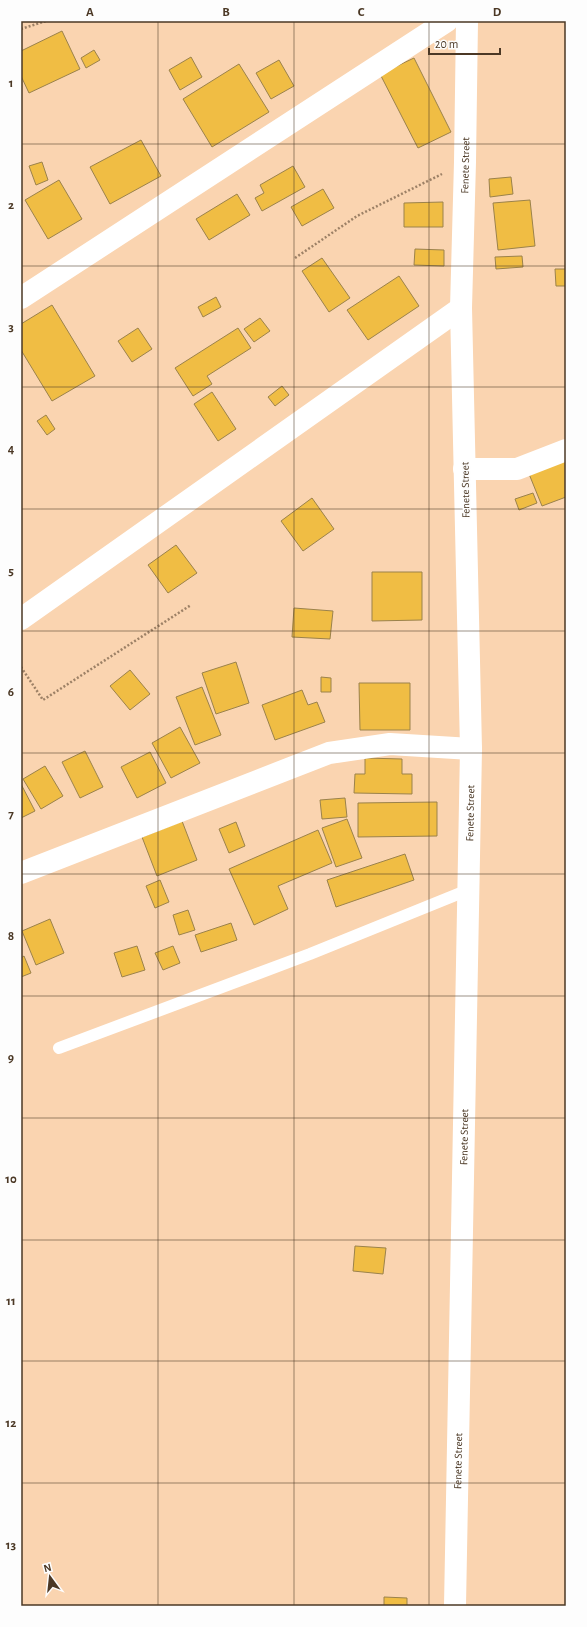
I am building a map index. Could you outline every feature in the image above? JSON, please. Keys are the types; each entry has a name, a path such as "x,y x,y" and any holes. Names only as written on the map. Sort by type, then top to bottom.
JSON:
{"street":[{"path":"21,298 447,21"},
{"name":"Fenete Street","path":"455,1606 471,749 461,308 467,21"},
{"path":"21,619 461,308"},
{"path":"464,468 517,469 566,450"},
{"path":"21,873 329,753 390,744 471,749"}],"lane":[{"path":"59,1048 310,954 468,890"}],"path":[{"path":"21,29 46,21"},
{"path":"295,258 357,216 465,162"},
{"path":"21,667 43,700 191,605"}],"building":[{"path":"62,31 80,69 29,93 21,76 21,51"},
{"path":"94,50 100,60 86,68 81,58"},
{"path":"191,57 202,77 180,90 169,70"},
{"path":"414,58 451,132 418,148 380,74"},
{"path":"279,60 294,86 271,99 256,73"},
{"path":"239,64 269,112 212,147 183,99"},
{"path":"141,140 161,176 110,204 90,167"},
{"path":"42,162 48,180 36,185 29,166"},
{"path":"293,166 305,187 262,211 255,198 264,193 260,185"},
{"path":"511,177 513,194 490,197 489,179"},
{"path":"59,180 82,219 48,239 25,200"},
{"path":"323,189 334,208 302,226 291,207"},
{"path":"237,194 250,215 209,240 196,219"},
{"path":"530,200 535,246 498,250 493,203"},
{"path":"443,202 443,227 404,227 404,203"},
{"path":"415,249 444,250 444,266 414,265"},
{"path":"522,256 523,267 496,269 495,257"},
{"path":"322,258 350,298 329,312 302,271"},
{"path":"555,269 566,269 566,286 556,286"},
{"path":"399,276 419,306 368,340 347,310"},
{"path":"216,297 221,307 203,317 198,307"},
{"path":"52,305 95,376 52,401 21,350 21,324"},
{"path":"260,318 270,331 254,342 244,329"},
{"path":"138,328 152,349 132,362 118,341"},
{"path":"238,328 251,348 207,376 212,384 193,396 175,368"},
{"path":"282,386 289,395 275,406 268,397"},
{"path":"212,392 236,429 218,441 194,404"},
{"path":"46,415 55,429 47,435 37,421"},
{"path":"566,455 566,497 542,506 527,469"},
{"path":"533,493 537,503 519,510 515,499"},
{"path":"312,498 334,529 303,551 281,521"},
{"path":"176,545 197,573 168,593 148,565"},
{"path":"372,572 422,572 422,620 372,621"},
{"path":"294,608 333,611 330,639 292,637"},
{"path":"236,662 249,703 216,714 202,673"},
{"path":"130,670 150,694 130,710 110,686"},
{"path":"321,677 331,678 331,692 321,692"},
{"path":"359,683 410,683 410,730 360,730"},
{"path":"202,687 221,735 195,745 176,697"},
{"path":"302,690 308,705 317,702 325,722 275,740 262,705"},
{"path":"180,727 200,763 171,778 152,743"},
{"path":"85,751 103,787 80,798 62,762"},
{"path":"150,752 166,783 137,798 121,767"},
{"path":"365,758 402,759 402,774 412,774 412,794 354,793 355,774 365,774"},
{"path":"45,766 63,796 41,809 23,779"},
{"path":"21,784 35,811 21,818"},
{"path":"345,798 347,817 322,819 320,800"},
{"path":"437,802 437,836 358,837 358,803"},
{"path":"347,819 362,858 336,867 322,828"},
{"path":"182,821 197,860 157,876 142,837"},
{"path":"236,822 245,846 229,853 219,829"},
{"path":"318,830 332,863 278,886 288,909 254,925 229,869"},
{"path":"405,854 414,880 336,907 327,880"},
{"path":"160,880 169,902 155,908 146,886"},
{"path":"188,910 195,930 179,935 173,915"},
{"path":"50,919 64,953 36,965 22,931"},
{"path":"231,923 237,940 201,952 195,935"},
{"path":"137,946 145,970 122,977 114,953"},
{"path":"173,946 180,963 163,970 155,953"},
{"path":"24,956 31,973 21,977 21,958"},
{"path":"355,1246 386,1248 383,1274 353,1271"},
{"path":"384,1597 407,1598 407,1606 384,1606"}]}
